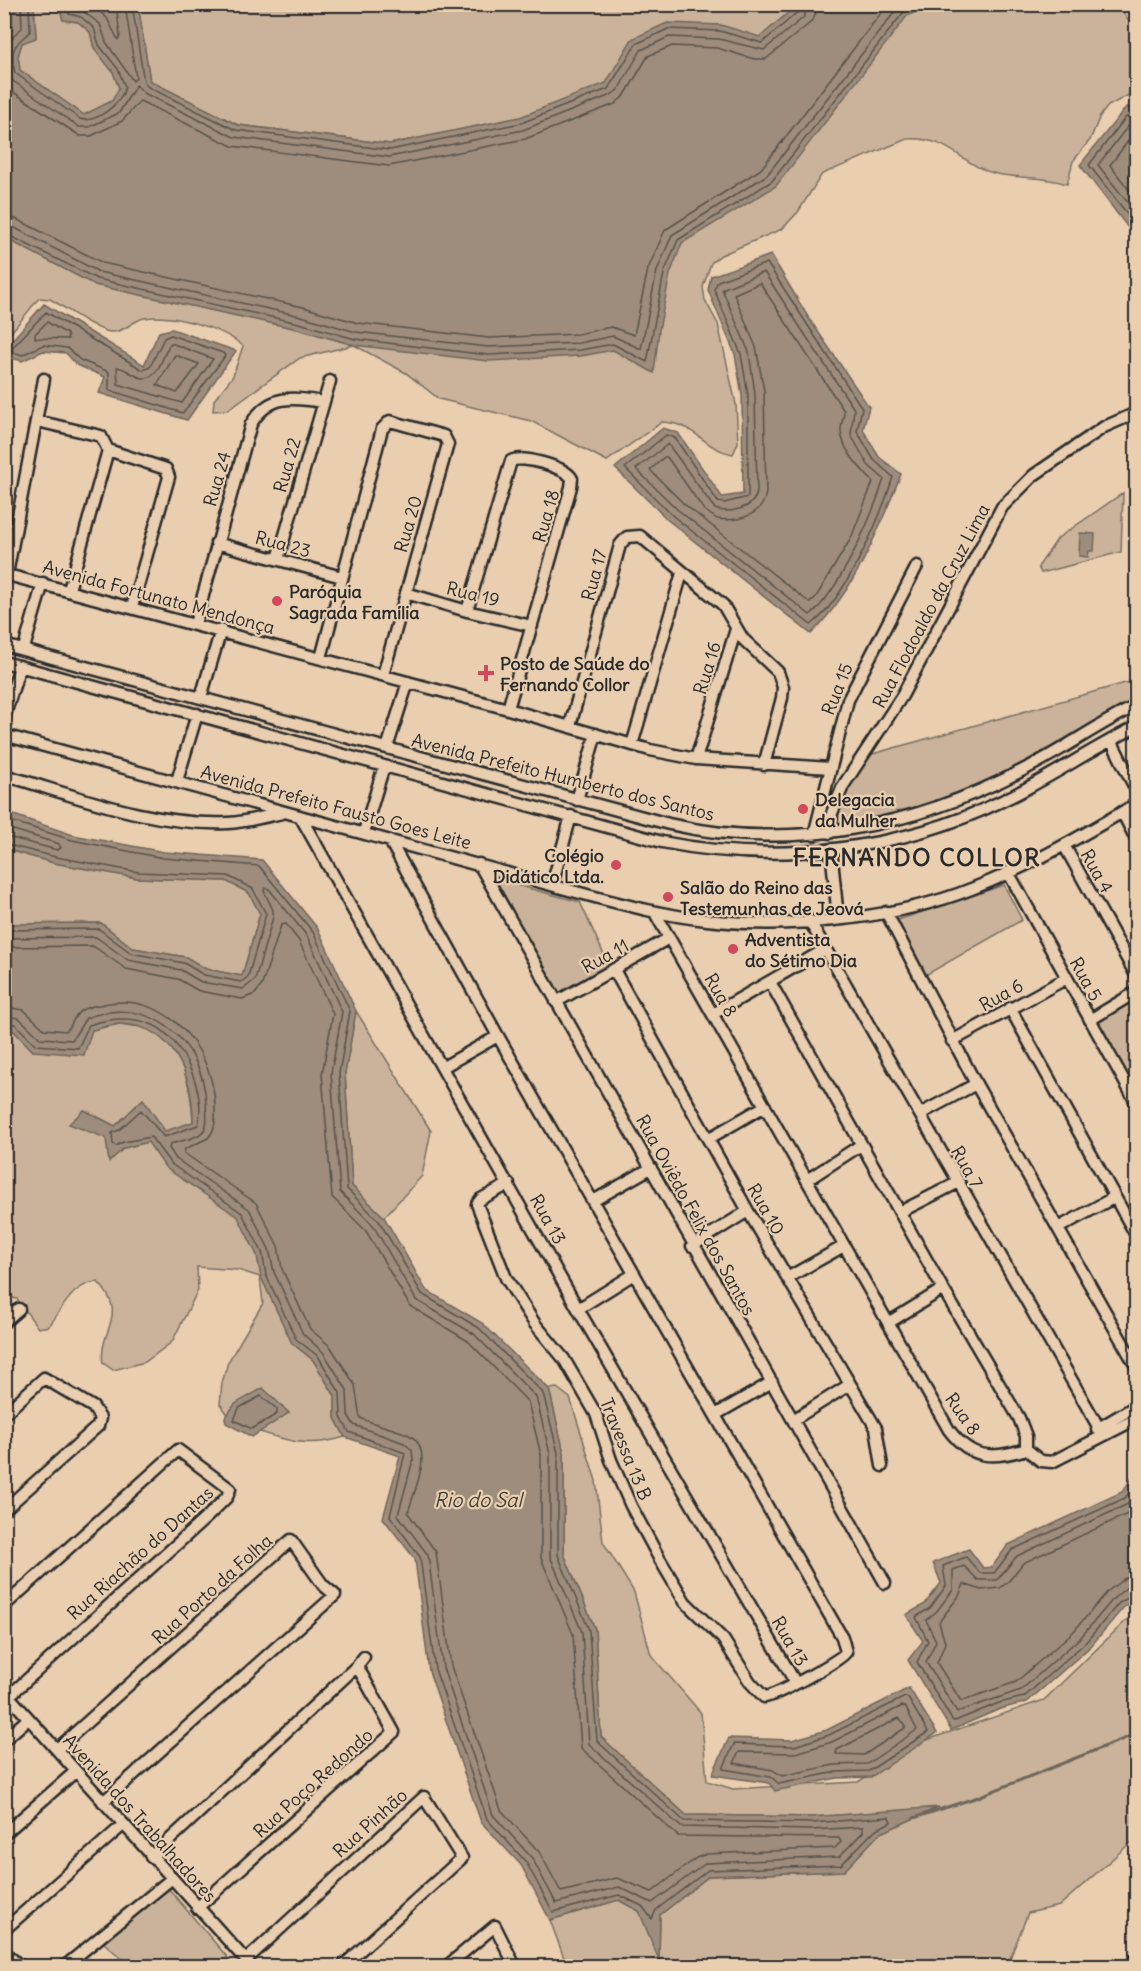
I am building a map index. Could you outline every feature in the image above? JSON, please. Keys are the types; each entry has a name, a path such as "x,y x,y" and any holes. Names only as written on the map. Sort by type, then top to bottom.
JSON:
{"street":[{"path":"6,574 10,520 37,421 44,379"},
{"name":"Rua 22","path":"278,559 330,381"},
{"name":"Rua 24","path":"195,624 245,440 255,417 268,404 279,399 297,398 323,402"},
{"name":"Rua Flodoaldo da Cruz Lima","path":"830,833 832,813 843,786 902,696 1002,507 1034,475 1104,427 1137,413"},
{"name":"Rua 20","path":"342,577 385,424 392,420 446,437 448,444 383,675"},
{"path":"37,421 101,436 108,450 69,590"},
{"path":"108,450 161,465 169,475 132,607"},
{"name":"Rua 18","path":"467,611 512,460 523,459 568,472 573,480 508,709"},
{"name":"Rua 17","path":"570,726 622,541 634,535 643,537 682,573"},
{"name":"Rua 23","path":"216,543 342,577"},
{"name":"Rua 15","path":"814,835 853,688 917,566"},
{"path":"632,745 682,573"},
{"name":"Rua 16","path":"682,573 728,610 736,629 696,759"},
{"name":"Avenida Fortunato Mendonça","path":"6,574 221,630 632,745 696,759 830,768"},
{"path":"321,658 342,577"},
{"path":"24,648 43,583"},
{"name":"Rua 19","path":"406,593 467,611 532,626"},
{"path":"736,629 743,639 778,672 783,687 782,699 764,765"},
{"path":"201,697 221,630"},
{"name":"Avenida Prefeito Humberto dos Santos","path":"4,645 24,648 693,830 763,836 814,835 889,822 965,798 1027,768 1137,706"},
{"name":"Avenida Prefeito Humberto dos Santos","path":"4,662 686,847 741,852 831,849 881,842 966,817 1004,800 1111,740 1137,728"},
{"path":"4,718 20,666"},
{"path":"387,748 408,682"},
{"path":"177,781 197,714"},
{"path":"577,800 596,734"},
{"name":"Avenida Prefeito Fausto Goes Leite","path":"4,735 654,913 743,923 809,921 886,912 948,897 1064,845 1137,804"},
{"path":"1111,740 1137,790"},
{"path":"364,832 384,766"},
{"path":"4,775 115,808 180,820 228,823 285,812"},
{"path":"1122,813 1137,838"},
{"name":"Rua 13","path":"300,816 578,1309 795,1682 844,1657 846,1644 498,1036 390,841"},
{"path":"552,885 571,816"},
{"path":"686,847 693,830"},
{"name":"Rua 4","path":"1064,845 1137,975"},
{"path":"831,849 838,918"},
{"name":"Rua Oviêdo Felix dos Santos","path":"479,864 885,1582"},
{"name":"Rua 5","path":"1008,872 1137,1102"},
{"path":"886,912 952,1041 1137,1366"},
{"name":"Rua 8","path":"654,913 949,1430 961,1446 969,1451 991,1455 1026,1449"},
{"name":"Rua 7","path":"809,921 1100,1432"},
{"name":"Rua 11","path":"556,1002 669,938"},
{"path":"713,1014 824,950"},
{"name":"Rua 10","path":"614,970 748,1211 876,1428 882,1466"},
{"name":"Rua 6","path":"952,1041 1067,978"},
{"path":"770,982 943,1289 1019,1418 1025,1431 1026,1449 1038,1459 1049,1462 1100,1432 1137,1406"},
{"path":"1090,1020 1137,992"},
{"path":"1010,1008 1114,1197 1136,1232"},
{"path":"443,1067 498,1036"},
{"path":"920,1114 976,1084"},
{"path":"708,1139 765,1106"},
{"path":"807,1180 861,1145"},
{"path":"593,1202 651,1168"},
{"path":"900,1212 957,1183"},
{"name":"Travessa 13 B","path":"509,1184 479,1201 479,1211 506,1278 535,1324 564,1359 597,1414 611,1460 627,1499 659,1558 686,1602 723,1639 762,1696 774,1697 795,1682"},
{"path":"1058,1228 1114,1197"},
{"path":"693,1246 748,1211"},
{"path":"787,1278 844,1246"},
{"path":"578,1309 634,1274"},
{"path":"888,1323 943,1289"},
{"path":"4,1322 19,1309"},
{"path":"4,1414 44,1378 93,1407 100,1418 98,1426 4,1510"},
{"path":"715,1415 772,1382"},
{"path":"793,1420 849,1385"},
{"path":"1100,1432 1137,1419"},
{"name":"Rua Riachão do Dantas","path":"4,1606 178,1450 230,1489 227,1497 208,1516 7,1693"},
{"name":"Rua Porto da Folha","path":"57,1749 291,1540 323,1585 335,1595 103,1802"},
{"name":"Rua Poço Redondo","path":"152,1857 361,1661 394,1732 197,1908"},
{"name":"Avenida dos Trabalhadores","path":"7,1693 123,1826 249,1963"},
{"path":"4,1740 28,1719"},
{"path":"4,1834 76,1771"},
{"name":"Rua Pinhão","path":"249,1963 424,1797 462,1858 343,1966"},
{"path":"4,1930 123,1826"},
{"path":"65,1966 171,1879"},
{"path":"447,1966 495,1926 515,1966"},
{"path":"4,1953 20,1966"},
{"path":"1130,1966 1137,1958"}],"shaded area":[{"path":"1119,4 1127,19 1136,24 1136,91 1108,106 1100,116 1090,140 1073,161 1067,184 997,174 975,165 934,142 907,139 822,174 798,212 782,229 721,255 711,263 703,287 705,300 718,324 736,404 738,443 733,454 714,447 683,427 674,423 662,422 607,461 531,421 439,399 406,373 354,345 475,127 390,144 238,125 150,81 138,5"},
{"path":"34,5 59,5 63,20 78,22 90,32 94,48 113,72 119,88 112,101 84,115 20,70 18,56 22,43 36,37"},
{"path":"5,238 95,285 298,329 354,345 300,358 227,410 213,411 214,400 233,376 243,346 223,333 196,323 168,318 144,318 121,330 111,332 92,325 50,299 39,298 5,340"},
{"path":"1123,493 1121,552 1041,573 1038,567 1058,538"},
{"path":"1136,680 1136,701 964,795 881,819 834,825 822,823 846,783 869,755"},
{"path":"4,849 54,863 137,878 226,881 249,893 260,914 242,976 206,969 186,957 133,948 101,923 5,924"},
{"path":"494,879 580,902 609,966 559,996"},
{"path":"1004,885 1022,920 924,976 898,920"},
{"path":"1136,999 1136,1093 1097,1021"},
{"path":"356,1011 431,1131 422,1176 384,1217 352,1186 345,1073"},
{"path":"120,1024 149,1029 172,1049 188,1083 193,1122 165,1132 115,1126 84,1110 106,1138 109,1161 124,1148 148,1142 166,1168 238,1216 257,1255 261,1277 292,1343 313,1360 335,1396 335,1418 345,1437 316,1442 280,1438 241,1426 233,1421 220,1404 222,1383 228,1362 263,1303 260,1277 238,1270 197,1267 198,1290 172,1342 145,1362 113,1370 103,1363 105,1341 111,1323 112,1304 98,1282 89,1283 75,1292 49,1326 38,1328 17,1299 5,1296 5,1029 12,1029 33,1051 92,1030"},
{"path":"557,1388 570,1398 596,1481 603,1542 634,1592 651,1655 701,1713 707,1781 733,1789 858,1782 918,1743 1044,1700 1136,1611 1136,1838 1059,1906 1028,1913 1007,1966 567,1966 550,1920 618,1900 639,1911 659,1957 660,1915 709,1876 844,1871 879,1834 937,1808 812,1817 686,1815 601,1737 595,1629 564,1554 564,1453 549,1389"},
{"path":"167,1887 235,1966 130,1966 103,1942"}],"water":[{"path":"4,5 34,5 36,38 22,43 18,56 20,70 84,115 112,101 119,88 113,72 94,48 90,32 78,22 63,20 59,5 138,5 150,81 238,125 390,144 520,117 606,83 632,39 667,23 721,25 760,37 797,5 930,5 907,16 776,186 682,243 670,274 659,330 654,373 613,350 581,356 488,361 354,345 298,329 95,285 5,238"},
{"path":"1127,106 1136,114 1136,238 1080,165"},
{"path":"771,255 808,317 869,407 863,430 879,457 901,474 874,538 853,579 827,617 811,634 669,521 615,468 663,428 678,433 722,497 743,494 742,395 735,354 708,290 711,276"},
{"path":"44,304 144,365 159,332 172,329 236,351 187,420 99,393 105,377 77,365 66,353 43,351 22,361 5,356 5,348"},
{"path":"1080,533 1095,534 1094,551 1089,551 1088,557 1079,556"},
{"name":"Rio do Sal","path":"5,812 73,835 164,852 262,860 318,929 356,1011 345,1073 352,1186 384,1217 426,1290 482,1323 549,1389 564,1453 564,1554 595,1629 601,1737 686,1815 812,1817 939,1807 879,1834 844,1871 709,1876 660,1915 659,1960 639,1911 619,1900 550,1920 521,1865 481,1822 429,1671 415,1559 383,1518 400,1456 345,1437 335,1418 335,1396 313,1360 292,1343 261,1277 257,1255 238,1217 166,1168 148,1142 124,1148 109,1162 106,1138 69,1124 84,1110 115,1126 143,1099 165,1131 193,1122 189,1088 177,1056 154,1033 139,1027 120,1024 92,1030 84,1055 33,1051 12,1029 5,1029 5,924 101,923 133,948 186,957 206,969 242,976 260,914 249,893 226,881 137,878 54,863 5,849"},
{"path":"263,1388 289,1413 252,1437 226,1423 225,1418 235,1404"},
{"path":"1136,1473 1136,1597 1123,1608 1091,1646 1027,1702 1000,1709 951,1730 908,1660 923,1641 906,1615 925,1604 941,1583 933,1563 969,1549 983,1568 992,1567 1008,1545 1122,1492"},
{"path":"909,1688 937,1733 871,1777 837,1778 775,1791 769,1783 712,1775 729,1738 792,1740 827,1730"}],"waterway":[{"path":"914,1818 978,1797 1136,1734"}],"place":[{"name":"Paróquia Sagrada Família","path":"277,601"},
{"name":"Posto de Saúde do Fernando Collor","path":"486,673"},
{"name":"Delegacia da Mulher","path":"803,809"},
{"name":"Colégio Didático Ltda.","path":"616,865"},
{"name":"Salão do Reino das Testemunhas de Jeová","path":"668,897"},
{"name":"Adventista do Sétimo Dia","path":"733,949"}],"district":[{"name":"FERNANDO COLLOR","path":"917,857"}]}
